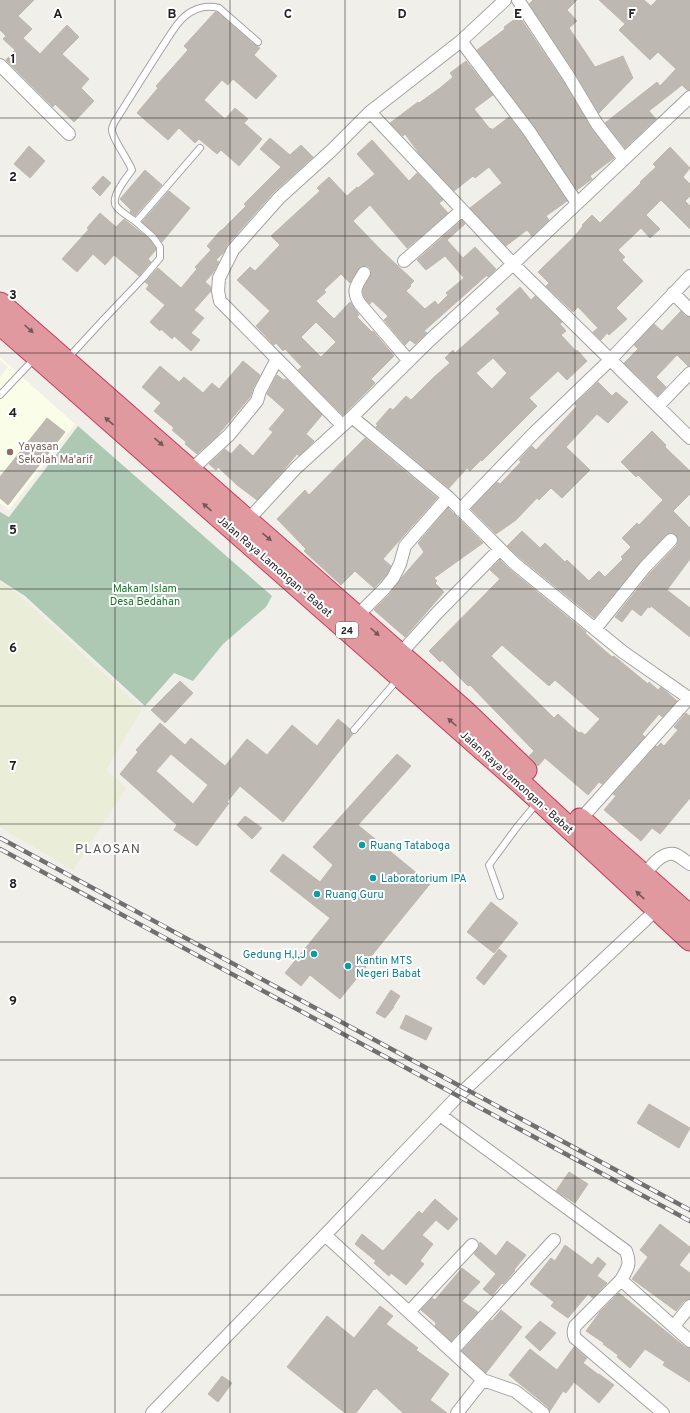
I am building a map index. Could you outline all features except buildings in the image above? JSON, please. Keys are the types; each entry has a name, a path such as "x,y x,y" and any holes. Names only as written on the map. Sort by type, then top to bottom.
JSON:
{"highway":[{"name":"Jalan Raya Lamongan - Babat","path":"0,303 69,357 191,470 467,713 580,820 690,916"},
{"name":"Jalan Raya Lamongan - Babat","path":"0,324 539,800 690,940"}],"street":[{"path":"342,425 220,301 218,291 219,278 233,250 243,237 280,198 332,150 370,112 461,41 505,0"},
{"path":"518,0 569,77 597,124 624,159"},
{"path":"461,41 529,131 577,203"},
{"path":"0,66 69,134"},
{"path":"248,520 296,468 352,417 409,361 690,97"},
{"path":"370,112 513,264 690,438"},
{"path":"404,261 462,210"},
{"path":"364,273 355,288 356,297 360,304 409,361"},
{"path":"460,510 534,434 610,360 690,276"},
{"path":"673,293 690,310"},
{"path":"191,470 229,435 256,401 277,359"},
{"path":"658,406 690,373"},
{"path":"352,417 448,497 514,563 623,652 690,698 580,820"},
{"path":"357,616 393,578 400,564 405,546 448,497"},
{"path":"595,629 645,568 671,540"},
{"path":"400,654 437,613 500,549"},
{"path":"644,876 657,860 673,854 681,857 690,864"},
{"path":"152,1413 458,1096 656,910"},
{"path":"440,1115 626,1251 629,1260 628,1269 622,1280 575,1326 573,1335 662,1413"},
{"path":"325,1235 483,1380 516,1391 543,1413"},
{"path":"452,1351 554,1240"},
{"path":"409,1312 472,1245"},
{"path":"622,1280 690,1341"},
{"path":"674,1326 690,1306"},
{"path":"457,1413 483,1380"}],"lane":[{"path":"69,357 160,258 160,247 153,238 116,206 114,201 117,192 132,170 114,137 112,129 149,67 179,22 185,16 203,7 212,6 219,8 258,42"},
{"path":"136,222 200,148"},
{"path":"0,395 36,357"},
{"path":"354,730 400,677"},
{"path":"500,896 489,865 539,800"}],"shaded area":[{"name":"Yayasan Sekolah Ma'arif","path":"0,357 75,424 9,510 0,503 0,498 8,505 21,489 0,473 0,377 8,367 0,360","holes":["47,418 65,432 23,486 5,472"]},
{"path":"0,582 19,595 142,709 106,770 126,788 73,870 0,827"}],"green space":[{"name":"Makam Islam Desa Bedahan","path":"78,426 272,596 266,607 223,644 193,681 174,673 145,706 25,596 0,580 0,512 9,517"}],"railway":[{"path":"0,838 690,1210"},
{"path":"0,849 690,1221"}],"place":[{"name":"Yayasan Sekolah Ma'arif","path":"10,452"},
{"name":"Ruang Tataboga","path":"362,845"},
{"name":"Laboratorium IPA","path":"373,878"},
{"name":"Ruang Guru","path":"317,894"},
{"name":"Gedung H,I,J","path":"314,954"},
{"name":"Kantin MTS Negeri Babat","path":"348,966"}],"district":[{"name":"PLAOSAN","path":"108,848"}]}
